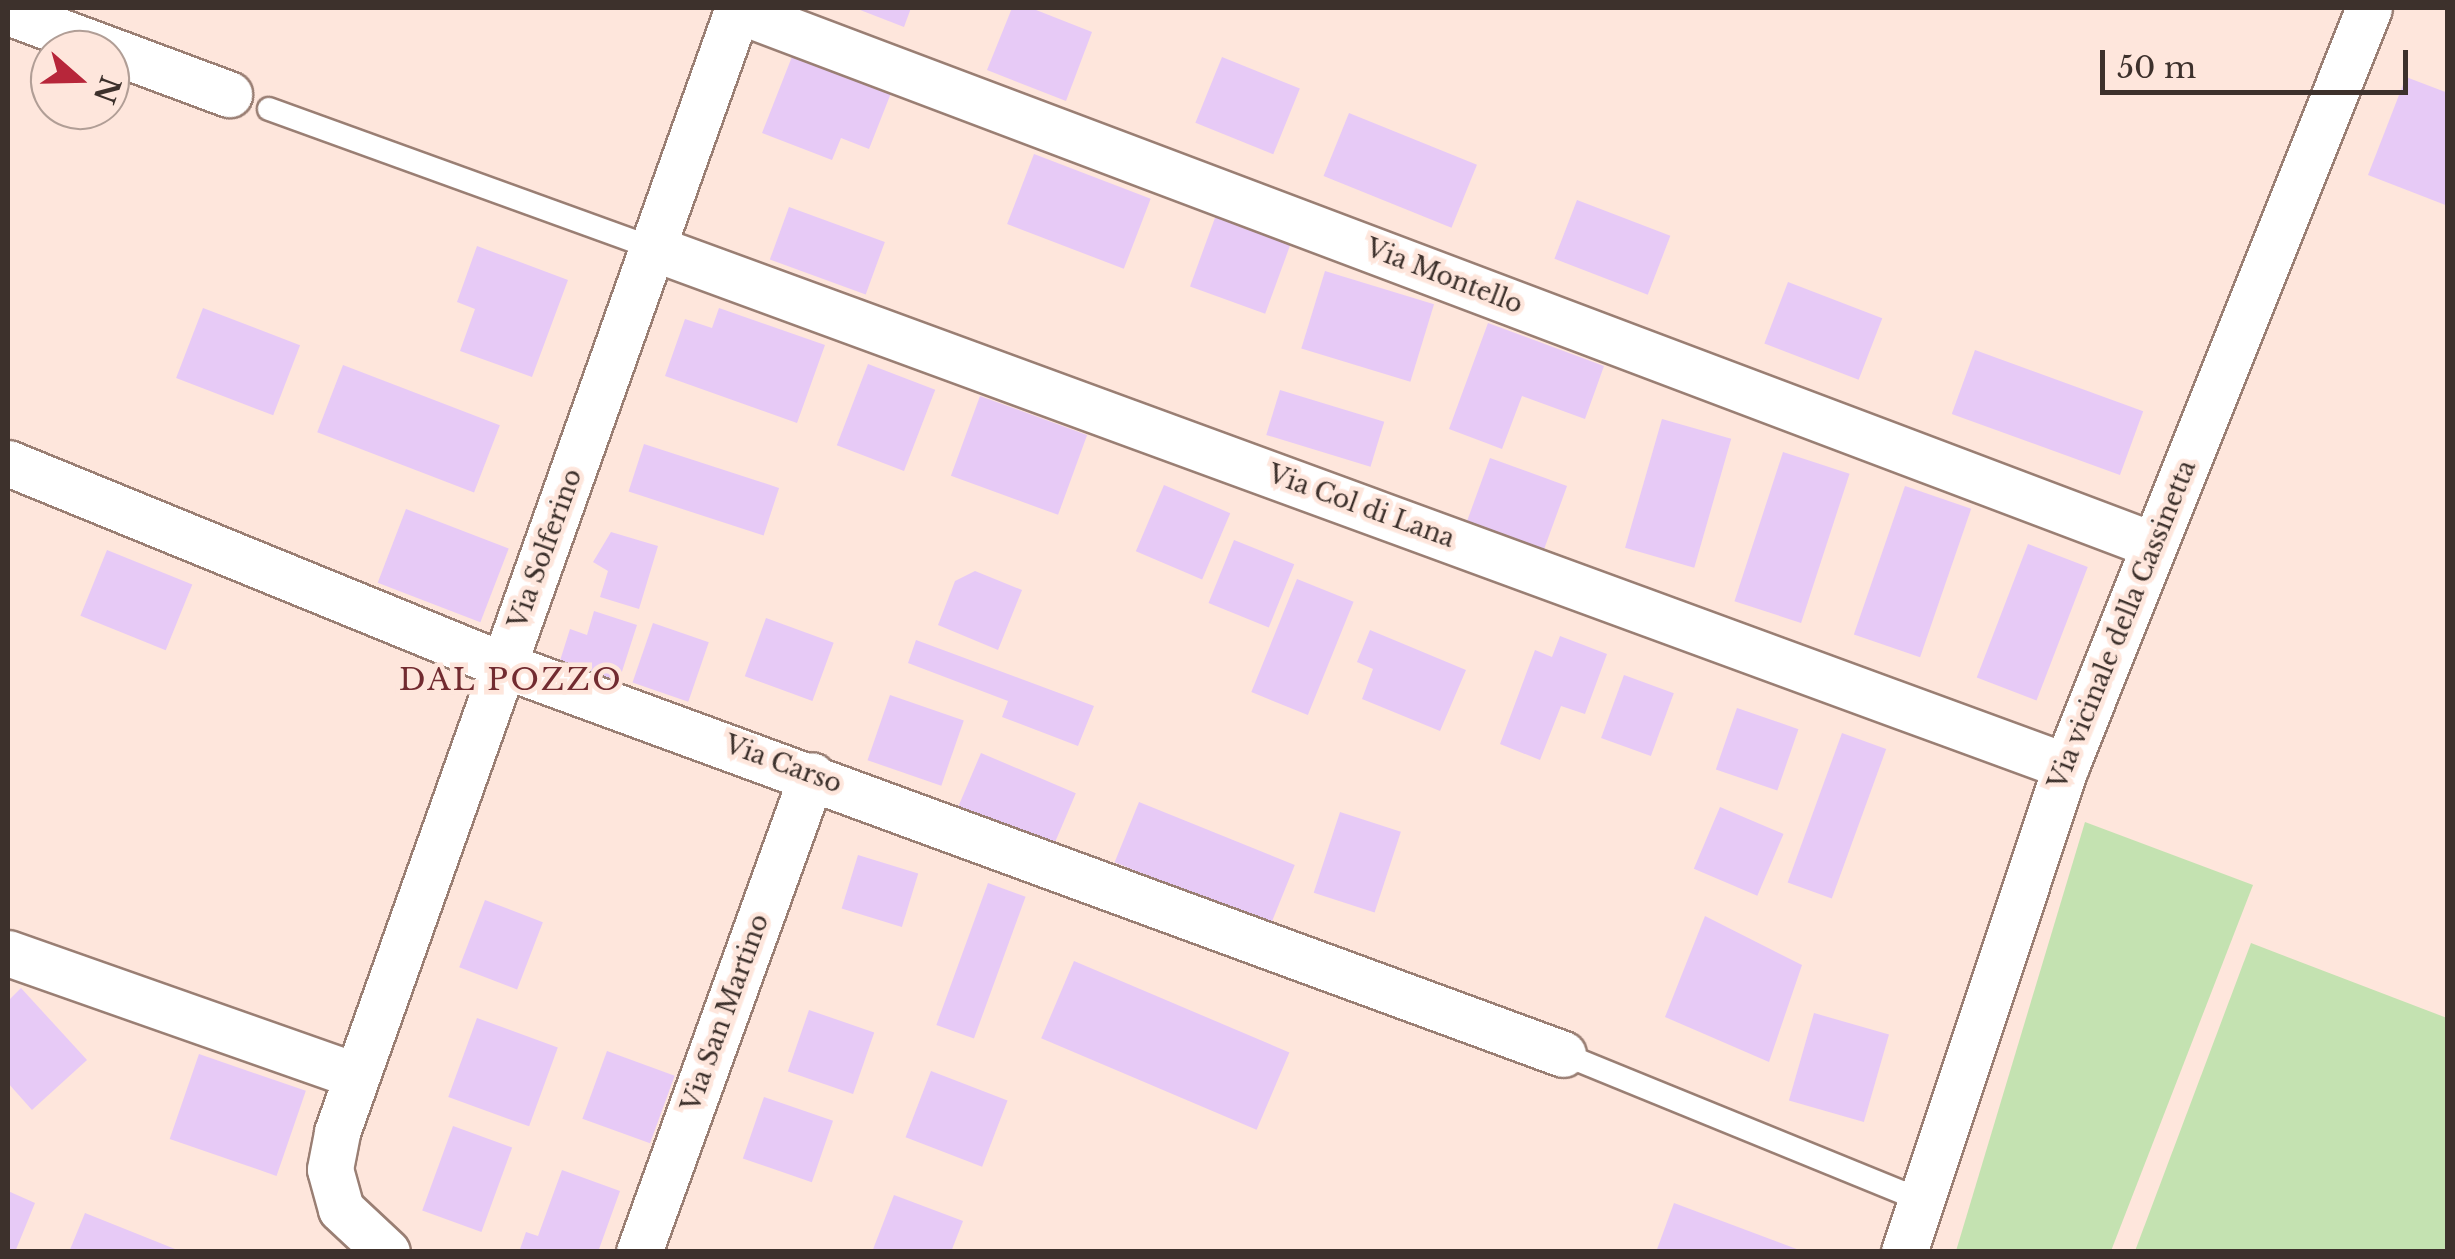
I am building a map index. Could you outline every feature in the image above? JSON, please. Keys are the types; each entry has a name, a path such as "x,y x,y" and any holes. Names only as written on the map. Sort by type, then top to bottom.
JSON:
{"street":[{"name":"Via vicinale della Cassinetta","path":"1904,1252 2066,766 2151,544 2369,8"},
{"name":"Via Montello","path":"738,9 2151,544"},
{"name":"Via Solferino","path":"374,1247 341,1208 330,1169 354,1074 656,249 738,9"},
{"path":"8,12 249,102"},
{"name":"Via Col di Lana","path":"656,249 2066,766"},
{"name":"Via Carso","path":"8,463 503,665 812,775 1562,1054"},
{"name":"Via San Martino","path":"639,1252 812,775"},
{"path":"8,952 354,1074"}],"lane":[{"path":"249,102 656,249"},
{"path":"1562,1054 1920,1200"}],"green space":[{"path":"2085,822 2253,885 2111,1251 1956,1251"},
{"path":"2251,943 2447,1018 2447,1251 2135,1251"}],"building":[{"path":"855,8 911,8 904,27"},
{"path":"1012,8 1031,8 1092,32 1066,101 987,70"},
{"path":"795,49 893,88 869,149 841,138 832,160 762,133"},
{"path":"1222,57 1300,88 1273,154 1195,123"},
{"path":"2406,77 2448,93 2448,206 2368,175"},
{"path":"1349,113 1477,165 1451,228 1324,176"},
{"path":"1034,154 1151,199 1124,269 1007,224"},
{"path":"1577,200 1670,236 1648,295 1554,259"},
{"path":"789,207 885,242 866,295 770,260"},
{"path":"1216,215 1291,242 1265,314 1190,286"},
{"path":"477,246 568,280 532,377 460,351 475,309 457,302"},
{"path":"1325,271 1434,304 1410,382 1301,348"},
{"path":"1788,282 1882,318 1859,380 1764,344"},
{"path":"203,308 300,345 273,415 176,378"},
{"path":"719,308 825,345 797,423 665,376 685,319 712,328"},
{"path":"1488,323 1604,366 1585,419 1522,396 1502,449 1449,429"},
{"path":"1975,350 2143,411 2120,475 1952,414"},
{"path":"868,364 935,390 904,471 837,445"},
{"path":"343,365 500,425 474,492 317,432"},
{"path":"1280,390 1384,422 1370,467 1266,435"},
{"path":"980,396 1087,435 1058,515 951,476"},
{"path":"1662,419 1731,439 1694,568 1625,548"},
{"path":"644,444 779,488 764,535 629,492"},
{"path":"1783,452 1850,474 1801,623 1734,601"},
{"path":"1490,458 1567,486 1543,553 1466,525"},
{"path":"1164,485 1230,513 1202,579 1136,551"},
{"path":"1905,486 1971,509 1920,657 1854,634"},
{"path":"406,509 509,548 480,622 378,583"},
{"path":"611,532 658,546 639,609 600,597 608,571 593,562"},
{"path":"1234,540 1294,564 1269,627 1209,603"},
{"path":"2028,544 2088,567 2037,700 1977,678"},
{"path":"107,550 192,584 166,650 80,616"},
{"path":"975,571 1022,590 998,650 938,625 955,581"},
{"path":"1297,579 1354,602 1308,715 1251,692"},
{"path":"594,611 637,625 617,687 558,667 570,629 587,635"},
{"path":"766,618 834,643 812,701 745,676"},
{"path":"653,623 709,642 688,702 632,683"},
{"path":"1370,630 1466,670 1440,731 1362,699 1373,669 1357,662"},
{"path":"1560,636 1607,654 1585,714 1561,706 1540,760 1500,744 1535,650 1552,657"},
{"path":"916,640 1094,706 1078,746 1002,717 1008,701 908,663"},
{"path":"1624,675 1674,693 1651,756 1601,738"},
{"path":"890,695 964,720 941,786 868,760"},
{"path":"1737,708 1798,729 1777,791 1716,769"},
{"path":"1842,733 1886,749 1832,898 1788,882"},
{"path":"981,753 1076,793 1052,848 958,808"},
{"path":"1139,802 1295,865 1270,925 1115,862"},
{"path":"1720,807 1784,834 1757,896 1694,869"},
{"path":"1340,812 1401,832 1375,913 1314,893"},
{"path":"858,855 918,873 902,927 842,909"},
{"path":"988,883 1026,897 974,1039 936,1025"},
{"path":"485,900 543,922 517,989 459,967"},
{"path":"1705,916 1802,965 1769,1062 1665,1017"},
{"path":"1074,961 1289,1052 1257,1130 1041,1038"},
{"path":"21,988 87,1060 32,1110 8,1083 8,1001"},
{"path":"809,1010 874,1032 853,1094 788,1071"},
{"path":"1814,1013 1889,1034 1864,1122 1789,1100"},
{"path":"477,1018 558,1047 529,1126 448,1097"},
{"path":"607,1051 675,1076 650,1143 582,1119"},
{"path":"199,1054 306,1091 277,1176 170,1139"},
{"path":"931,1071 1008,1100 982,1167 906,1137"},
{"path":"764,1097 833,1121 812,1182 743,1158"},
{"path":"453,1126 512,1148 481,1232 422,1211"},
{"path":"562,1170 620,1191 598,1252 519,1252 526,1232 538,1236"},
{"path":"8,1191 35,1203 15,1252 8,1252"},
{"path":"894,1195 963,1221 951,1252 872,1252"},
{"path":"1674,1203 1802,1251 1656,1252"},
{"path":"85,1213 180,1251 180,1252 69,1252"}],"district":[{"name":"DAL POZZO","path":"511,680"}]}
